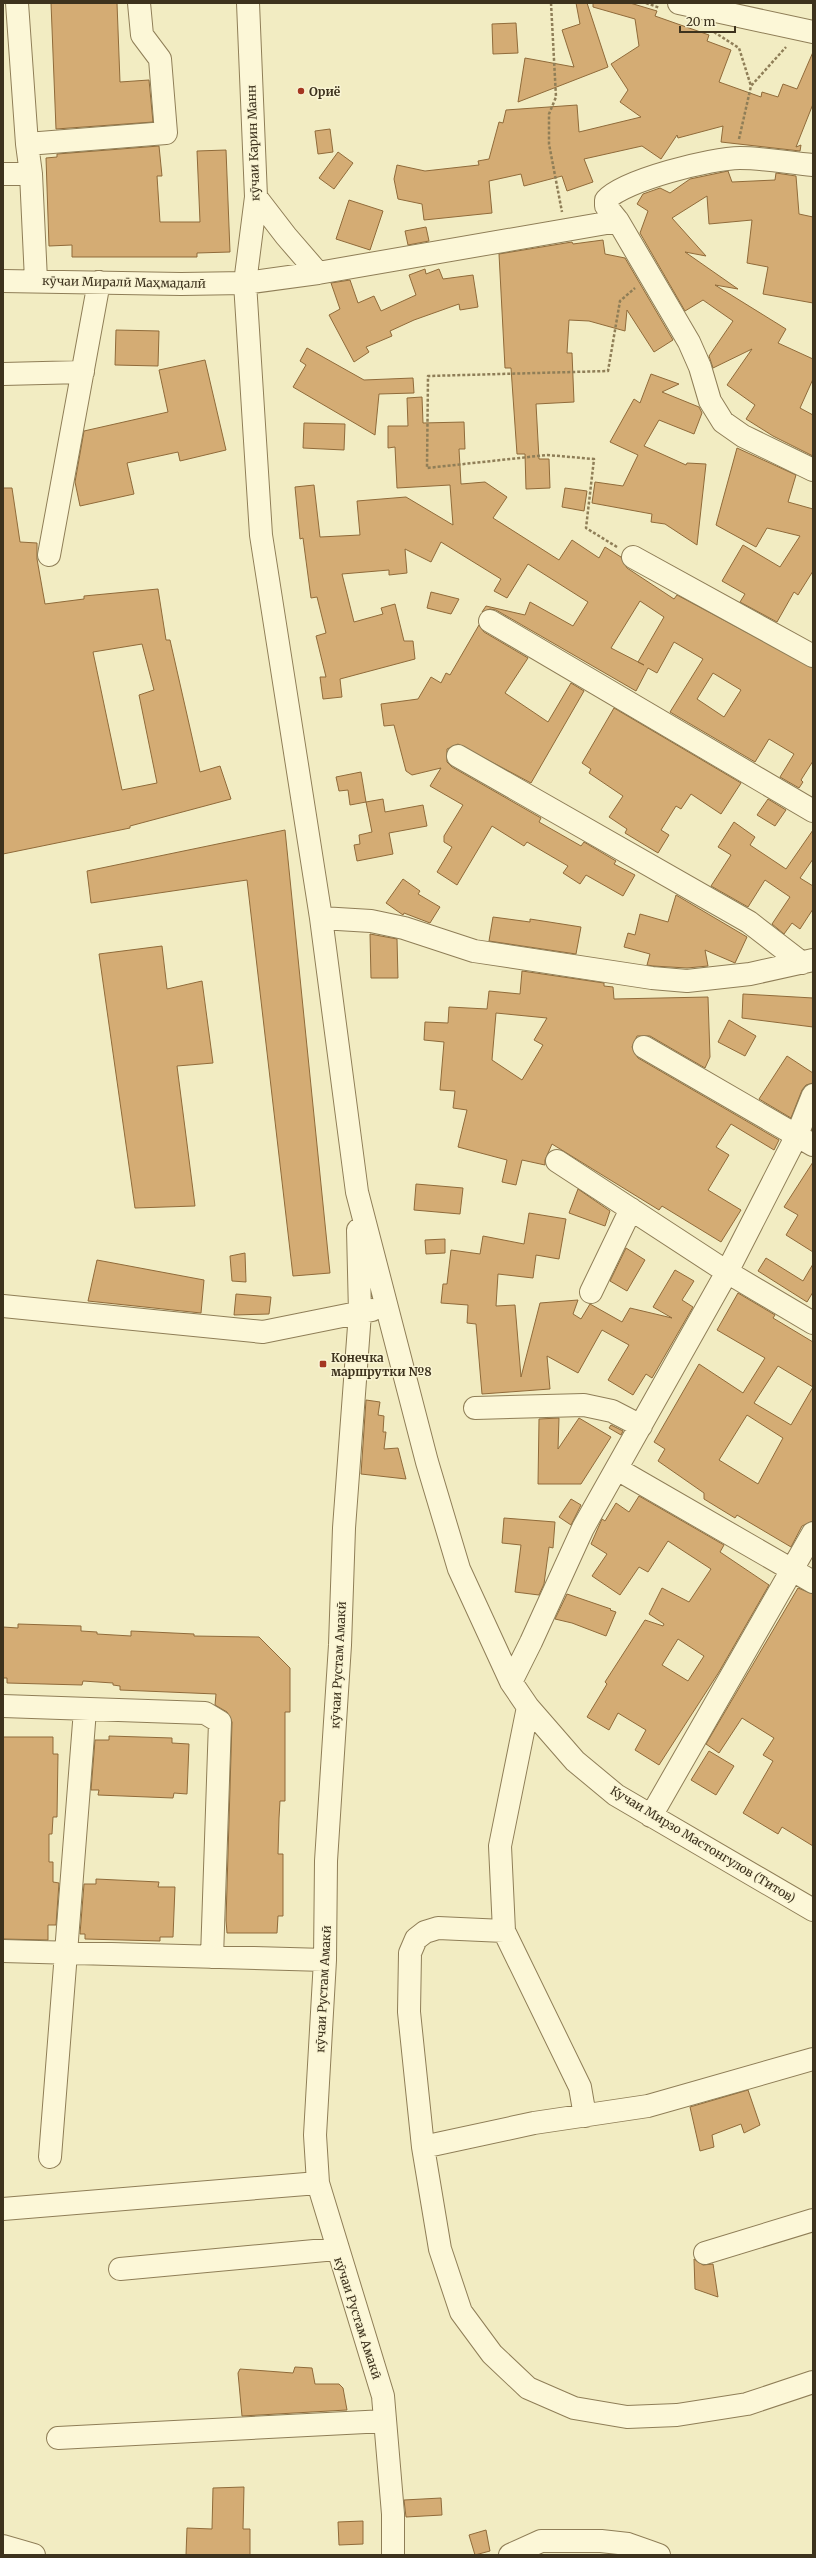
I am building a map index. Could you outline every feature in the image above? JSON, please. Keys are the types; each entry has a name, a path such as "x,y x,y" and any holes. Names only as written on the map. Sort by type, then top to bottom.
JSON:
{"street":[{"path":"17,3 27,144 31,174 36,280"},
{"path":"27,144 166,133 160,59 142,35 139,3"},
{"name":"кӯчаи Карин Манн","path":"248,3 256,197 245,283 261,535 322,918 357,1192"},
{"path":"671,6 808,31"},
{"path":"813,165 734,159 701,164 649,178 612,194 606,200 606,206 618,221 648,275 689,342 700,366 710,401 723,422 743,436 813,470"},
{"path":"3,174 31,174"},
{"path":"256,197 286,236 318,273"},
{"name":"кӯчаи Миралӣ Маҳмадалӣ","path":"3,281 36,280 245,283 318,273 618,221"},
{"path":"49,555 100,282"},
{"path":"3,374 83,372"},
{"path":"633,557 813,656"},
{"path":"490,621 813,811"},
{"path":"458,756 749,922 808,962"},
{"path":"322,918 371,921 404,928 474,951 652,978 687,981 750,974 808,962"},
{"path":"644,1047 805,1140"},
{"path":"511,1682 583,1528 727,1272 805,1140 813,1095"},
{"path":"557,1161 727,1272 813,1323"},
{"name":"Кучаи Мирзо Мастонгулов (Титов)","path":"357,1192 425,1455 459,1569 511,1682 528,1707 575,1761 616,1794 813,1910"},
{"name":"кӯчаи Рустам Амакӣ","path":"357,1192 360,1313 354,1413 344,1528 339,1653 326,1861 325,1960 315,2135 318,2183 336,2249 358,2313 383,2396 393,2514 393,2555"},
{"path":"590,1292 631,1209"},
{"path":"3,1306 263,1332 386,1307"},
{"path":"475,1408 584,1405 612,1411 641,1426"},
{"path":"617,1469 813,1582"},
{"path":"651,1816 813,1533"},
{"path":"3,1706 85,1710 205,1712 220,1722 212,1957"},
{"path":"528,1707 500,1846 504,1931 580,2087 585,2116"},
{"path":"50,2158 85,1710"},
{"path":"504,1931 438,1928 425,1932 416,1939 410,1953 409,2012 423,2148 440,2249 461,2312 492,2354 528,2388 574,2408 626,2417 677,2415 747,2404 813,2382"},
{"path":"3,1950 325,1960"},
{"path":"423,2148 534,2123 648,2106 813,2059"},
{"path":"3,2209 318,2183"},
{"path":"705,2252 813,2220"},
{"path":"120,2269 336,2249"},
{"path":"58,2438 385,2421"},
{"path":"510,2555 541,2541 601,2541 628,2544 659,2555"},
{"path":"3,2546 34,2555"}],"path":[{"path":"551,3 556,97 549,114 549,144 565,229"},
{"path":"646,3 671,6"},
{"path":"711,30 739,48 751,86 734,159"},
{"path":"751,86 808,31"},
{"path":"633,557 586,528 594,459 547,455 427,468 428,376 608,371 620,301 648,275"}],"building":[{"path":"51,3 117,3 120,82 149,80 153,122 56,129"},
{"path":"576,3 587,3 608,67 518,102 525,58 574,67 562,30 580,24"},
{"path":"593,3 630,3 657,11 655,16 709,35 707,41 731,50 719,82 761,97 762,92 778,97 783,84 797,89 813,52 813,104 796,147 801,145 800,151 721,142 723,126 678,138 677,135 661,159 642,146 584,159 593,182 567,191 562,176 524,186 521,174 489,181 492,213 424,220 422,204 398,199 394,179 397,165 425,171 479,165 478,161 489,159 499,122 503,123 506,110 577,105 579,132 641,117 620,102 628,90 611,64 639,46 635,19 593,7"},
{"path":"516,23 518,53 493,54 492,24"},
{"path":"330,129 333,152 318,154 315,131"},
{"path":"159,146 162,176 157,176 160,222 200,222 197,151 226,150 230,252 197,253 197,257 72,257 72,245 49,246 46,158 57,157 57,154"},
{"path":"338,152 353,163 334,189 319,178"},
{"path":"728,171 732,182 775,180 776,173 796,176 799,214 813,217 813,303 763,294 768,267 747,263 752,220 709,224 707,196 672,218 706,256 685,252 738,289 715,285 786,329 778,343 813,359 813,379 800,408 813,415 813,456 773,436 746,419 755,405 727,385 752,349 713,368 709,356 733,321 703,300 685,311 640,233 648,211 637,204 643,194 660,188 670,193 690,179"},
{"path":"349,200 383,211 370,250 336,239"},
{"path":"426,227 429,241 408,245 405,231"},
{"path":"603,240 605,254 625,258 673,340 654,352 627,310 625,331 589,321 569,320 567,353 572,353 574,402 536,404 539,459 549,459 550,488 526,489 525,454 517,454 511,368 505,368 499,254 572,242 573,244"},
{"path":"425,269 426,274 439,269 443,279 473,275 478,307 460,310 459,304 414,320 390,331 392,336 366,347 369,352 354,362 329,315 340,309 331,283 350,280 358,303 374,296 381,311 416,295 409,275"},
{"path":"116,330 159,331 158,366 115,365"},
{"path":"307,348 364,380 413,378 414,393 379,394 375,435 293,387 306,365 300,361"},
{"path":"205,360 226,450 180,461 178,452 127,463 134,494 80,506 75,482 84,431 168,412 159,370"},
{"path":"651,374 679,384 662,392 699,407 702,413 694,434 659,420 644,446 686,465 687,463 706,464 697,545 665,524 651,522 652,514 592,503 595,482 623,486 638,455 610,442 634,399 640,403"},
{"path":"422,397 423,423 464,422 465,449 459,449 461,484 485,482 507,497 493,518 559,560 572,540 599,558 605,547 621,557 627,568 674,599 677,595 813,668 813,761 801,780 803,782 799,788 780,777 794,754 769,739 755,762 670,712 703,659 674,642 657,673 648,668 636,691 496,610 490,609 482,612 486,606 525,615 530,602 573,626 588,602 528,564 507,598 494,591 501,579 441,542 431,562 405,549 407,573 389,575 389,570 342,574 354,622 383,614 381,608 395,604 404,641 413,641 415,659 340,679 342,697 323,699 320,677 326,677 316,636 326,633 317,597 311,598 303,538 300,539 295,487 314,485 320,537 360,535 357,501 406,497 453,525 450,485 397,488 395,447 388,448 388,426 408,426 407,398","holes":["640,601 664,617 638,662 611,648","713,673 741,690 724,717 697,699"]},
{"path":"304,423 345,424 344,450 303,448"},
{"path":"737,448 796,475 788,502 813,509 813,571 798,595 794,592 777,622 740,602 745,594 722,581 743,545 780,567 800,536 767,528 756,547 716,525"},
{"path":"3,488 12,488 20,542 37,543 37,559 45,604 84,599 84,596 158,589 166,640 170,640 200,772 220,766 231,799 130,826 130,828 3,854","holes":["142,644 154,690 139,695 157,783 122,790 93,652"]},
{"path":"565,488 587,491 584,511 562,507"},
{"path":"431,592 459,599 451,614 427,608"},
{"path":"479,625 484,632 528,658 505,693 548,722 571,683 584,691 531,783 458,744 447,749 447,762 452,767 541,818 539,822 581,846 584,842 616,861 614,864 635,875 623,896 586,875 580,884 563,873 568,866 527,842 524,846 492,826 457,885 437,872 452,847 444,842 444,836 463,805 430,786 441,768 412,775 406,771 394,725 384,726 381,704 418,699 431,677 441,683 446,673 450,675"},
{"path":"614,708 741,783 721,814 691,794 681,809 676,806 661,830 669,835 658,853 625,833 627,829 609,817 623,796 589,773 591,769 582,763"},
{"path":"361,772 366,802 350,805 348,790 339,791 336,777"},
{"path":"383,799 385,812 423,805 427,826 389,833 393,854 357,861 354,845 360,844 359,835 372,832 366,802"},
{"path":"768,799 786,810 775,826 757,815"},
{"path":"734,822 755,837 750,845 786,869 813,830 813,859 800,878 813,886 813,909 800,929 792,923 784,934 772,924 790,897 765,880 748,907 711,886 731,855 718,847"},
{"path":"285,830 330,1273 293,1276 247,880 91,903 87,871"},
{"path":"403,879 420,891 418,894 440,907 430,923 404,913 403,915 386,903"},
{"path":"676,895 747,937 735,963 705,950 708,966 687,968 653,966 647,965 650,954 624,947 628,933 635,935 640,914 668,922"},
{"path":"493,917 530,922 530,919 581,927 576,954 489,941"},
{"path":"370,934 397,939 398,978 371,978"},
{"path":"162,946 167,989 202,981 213,1063 177,1066 195,1206 135,1208 99,954"},
{"path":"522,971 604,983 604,986 613,987 614,999 708,997 710,1057 705,1068 650,1036 637,1036 632,1047 638,1058 779,1140 774,1150 731,1124 716,1147 729,1155 708,1190 741,1210 721,1242 662,1206 659,1210 552,1144 545,1160 545,1165 522,1160 516,1185 502,1182 507,1160 458,1147 467,1110 453,1108 455,1091 440,1090 444,1042 424,1040 425,1022 448,1023 449,1007 487,1009 489,991 520,994","holes":["496,1013 547,1018 534,1040 543,1045 522,1080 492,1060"]},
{"path":"743,994 813,998 813,1027 742,1018"},
{"path":"729,1020 756,1036 745,1056 718,1042"},
{"path":"787,1056 813,1073 813,1083 806,1085 802,1090 791,1118 759,1099"},
{"path":"813,1162 813,1252 786,1235 798,1215 784,1207"},
{"path":"416,1184 463,1188 460,1214 414,1210"},
{"path":"578,1189 610,1211 605,1226 569,1213"},
{"path":"529,1213 566,1219 559,1259 536,1255 533,1278 498,1274 496,1306 515,1305 521,1377 540,1303 578,1300 573,1314 581,1319 590,1304 622,1322 630,1308 672,1318 653,1307 675,1270 694,1281 682,1300 693,1307 652,1378 646,1374 633,1395 608,1380 629,1345 602,1330 578,1373 547,1356 550,1389 482,1394 476,1324 467,1323 468,1305 441,1303 443,1284 447,1284 451,1250 480,1254 483,1236 524,1244"},
{"path":"445,1239 445,1253 426,1254 425,1240"},
{"path":"626,1248 645,1260 627,1291 610,1281"},
{"path":"245,1253 246,1282 232,1281 230,1256"},
{"path":"766,1258 803,1281 813,1264 813,1292 807,1302 758,1271"},
{"path":"97,1260 204,1280 201,1313 88,1301"},
{"path":"738,1293 775,1315 773,1318 813,1342 813,1387 813,1521 802,1526 791,1547 737,1515 735,1518 704,1499 704,1493 658,1461 665,1449 654,1442 699,1364 743,1393 765,1358 717,1330","holes":["778,1366 813,1387 791,1425 754,1403","747,1415 783,1438 758,1484 719,1460"]},
{"path":"236,1294 271,1297 269,1314 234,1315"},
{"path":"366,1400 380,1402 378,1415 384,1416 383,1432 386,1432 384,1449 398,1448 406,1479 361,1474"},
{"path":"559,1418 558,1449 579,1418 611,1437 581,1484 538,1484 539,1419"},
{"path":"611,1425 623,1431 621,1435 609,1428"},
{"path":"639,1496 724,1545 720,1552 769,1585 719,1672 659,1765 635,1750 646,1730 618,1713 609,1730 587,1717 607,1684 605,1682 645,1620 663,1626 664,1624 649,1614 662,1588 689,1602 711,1569 668,1541 648,1572 639,1567 620,1595 592,1576 607,1554 591,1544 602,1519 605,1521 616,1503 629,1512","holes":["678,1639 704,1656 688,1681 662,1665"]},
{"path":"571,1499 581,1505 571,1525 559,1517"},
{"path":"504,1518 555,1522 553,1548 549,1547 544,1584 539,1595 515,1592 521,1545 502,1543"},
{"path":"798,1588 813,1594 813,1846 782,1827 778,1834 743,1813 773,1761 763,1755 774,1738 742,1718 719,1753 706,1744"},
{"path":"567,1594 616,1612 606,1636 572,1623 555,1619"},
{"path":"18,1624 81,1626 81,1631 97,1632 97,1634 131,1636 131,1631 194,1634 194,1636 259,1637 290,1668 290,1712 285,1712 285,1801 280,1801 279,1818 278,1854 283,1854 283,1916 278,1916 277,1933 227,1933 226,1920 232,1722 227,1712 215,1705 216,1694 120,1690 120,1686 113,1685 113,1683 83,1681 82,1685 7,1683 7,1678 3,1678 3,1627 18,1628"},
{"path":"109,1736 172,1738 172,1743 189,1744 187,1794 174,1793 173,1798 98,1795 99,1790 91,1790 95,1740 109,1740"},
{"path":"3,1737 53,1737 53,1754 58,1754 57,1817 53,1817 52,1834 49,1834 49,1862 53,1862 53,1882 59,1883 56,1925 48,1925 48,1940 3,1939"},
{"path":"709,1751 734,1766 716,1795 691,1780"},
{"path":"96,1879 159,1882 158,1887 175,1887 173,1937 160,1937 160,1941 85,1939 85,1934 80,1934 84,1884 96,1884"},
{"path":"748,2090 760,2125 744,2133 741,2124 712,2135 714,2147 700,2151 690,2107"},
{"path":"694,2259 703,2265 713,2264 718,2297 695,2289"},
{"path":"295,2367 312,2368 315,2384 339,2384 343,2388 347,2410 242,2416 238,2373 240,2369 293,2373"},
{"path":"244,2487 243,2529 250,2529 250,2555 186,2555 187,2528 212,2529 213,2488"},
{"path":"441,2498 442,2515 406,2517 404,2500"},
{"path":"363,2521 363,2544 339,2545 338,2522"},
{"path":"486,2530 490,2551 475,2555 469,2535"}],"place":[{"name":"Ориё","path":"301,91"},
{"name":"Конечка маршрутки №8","path":"323,1364"}]}
